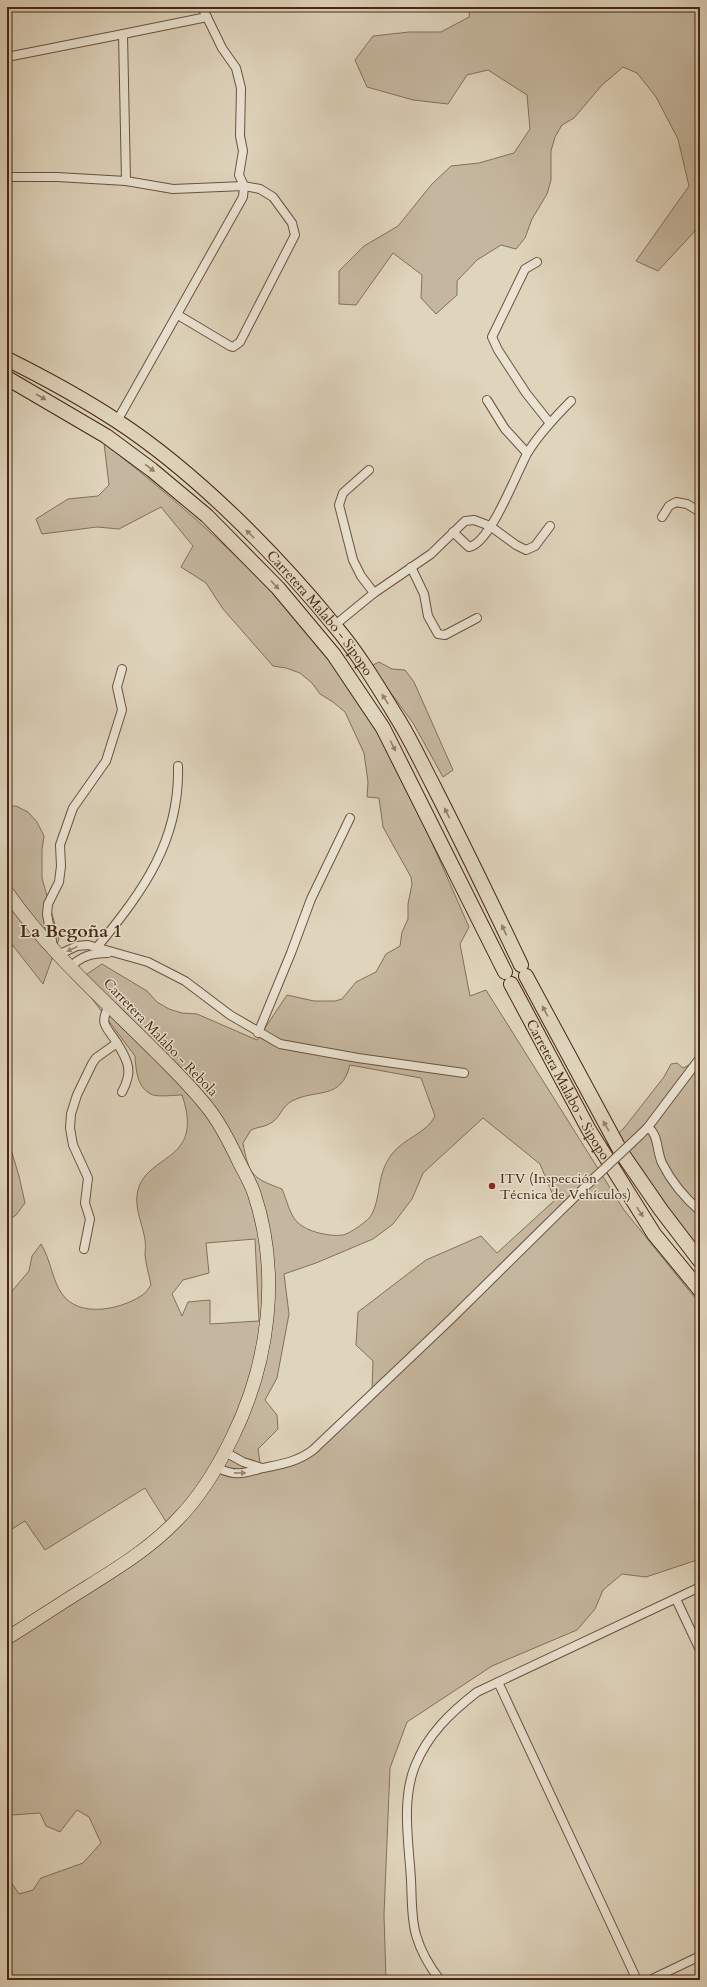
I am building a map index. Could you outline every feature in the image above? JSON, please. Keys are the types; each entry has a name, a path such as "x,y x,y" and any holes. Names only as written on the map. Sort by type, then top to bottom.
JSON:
{"highway":[{"name":"Carretera Malabo - Sipopo","path":"7,359 45,378 117,421 161,454 221,505 286,571 335,625 353,649 398,718 467,851 523,971 621,1152 661,1210 700,1261"},
{"name":"Carretera Malabo - Sipopo","path":"7,378 106,436 152,470 218,527 278,588 329,649 383,728 508,978 589,1130 654,1234 700,1290"}],"main road":[{"name":"Carretera Malabo - Rebola","path":"7,892 56,954 179,1075 212,1113 233,1148 253,1192 265,1241 269,1277 267,1318 259,1368 246,1410 218,1468 197,1498 150,1544 122,1565 7,1638"}],"street":[{"path":"117,421 243,197 244,186 239,174 243,151 240,136 241,88 236,68 222,48 202,7"},
{"path":"7,57 207,18"},
{"path":"124,34 126,181"},
{"path":"7,177 57,177 126,181 173,189 244,186 268,193 295,229 295,235 276,274 236,346 230,346 178,315"},
{"path":"537,262 525,270 492,337 498,350 526,393 549,422"},
{"path":"486,400 505,429 527,453"},
{"path":"453,532 465,545 472,547 480,539 490,526 508,496 527,453 549,422 571,401"},
{"path":"369,470 342,493 339,505 353,560 361,576 374,593"},
{"path":"662,517 669,506 676,502 687,504 700,512"},
{"path":"335,625 374,593 431,554 465,521 470,520 490,526 516,546 526,550 535,546 550,526"},
{"path":"411,567 424,594 428,616 438,634 445,635 477,618"},
{"path":"122,669 117,687 122,710 106,761 73,808 60,846 61,866 59,882 48,904 47,914 56,954 82,945 98,946 113,953 148,962 174,975 202,993 230,1015 258,1033 280,1044 358,1058 464,1073"},
{"path":"98,946 144,885 159,860 177,802 178,766"},
{"path":"258,1033 291,953 310,899 350,818"},
{"path":"69,968 82,957 91,953 113,953"},
{"path":"109,1005 103,1017 104,1022 125,1057 129,1072 127,1083 122,1092"},
{"path":"84,1249 90,1219 84,1203 88,1178 73,1145 70,1128 71,1114 77,1095 92,1064 96,1058 117,1043"},
{"path":"218,1468 234,1474 245,1474 262,1468 294,1462 313,1450 451,1319 648,1127 700,1058"},
{"path":"648,1127 656,1137 658,1151 666,1170 687,1198 700,1211"},
{"path":"225,1452 243,1462 262,1468"},
{"path":"440,1980 428,1965 415,1933 408,1815 410,1790 415,1766 436,1728 452,1711 477,1692 700,1588"},
{"path":"676,1599 700,1650"},
{"path":"498,1682 637,1980"},
{"path":"650,1980 700,1956"}],"shaded area":[{"path":"470,7 700,7 700,219 694,232 658,271 636,261 689,186 678,139 656,97 637,73 623,67 602,85 574,118 562,125 555,137 551,151 551,180 547,194 532,219 525,238 516,249 501,245 477,260 457,281 457,295 436,314 421,298 422,275 393,253 356,305 339,304 339,271 364,246 398,226 432,184 451,166 479,163 514,153 530,129 527,95 488,70 467,75 448,104 413,100 367,87 355,60 373,36 409,32 441,32 469,17"},
{"path":"104,443 175,501 242,562 305,629 363,706 405,785 469,927 460,944 470,996 486,990 624,1210 700,1304 700,1559 646,1577 622,1574 603,1590 595,1609 577,1630 492,1666 407,1722 390,1768 384,1915 386,1980 7,1980 7,1876 19,1894 33,1890 41,1878 83,1863 101,1843 89,1817 77,1810 60,1832 46,1826 40,1813 12,1815 7,1819 7,1635 170,1528 145,1488 45,1550 25,1521 7,1532 7,1297 29,1271 32,1256 41,1244 59,1288 69,1302 89,1309 111,1308 132,1301 144,1294 151,1285 145,1259 145,1240 138,1212 137,1195 142,1181 150,1171 180,1146 186,1134 187,1118 182,1095 156,1096 144,1088 138,1078 135,1056 78,980 102,964 147,991 157,1002 169,1009 182,1013 197,1014 257,1040 287,995 314,1001 335,1001 342,999 356,982 376,972 386,954 400,946 402,932 408,919 408,904 412,884 411,877 383,827 379,798 367,797 368,782 364,753 345,712 320,694 312,683 300,673 286,668 273,666 223,609 206,583 181,567 193,546 161,507 119,529 97,527 42,534 36,519 68,499 98,496 109,485","holes":["350,1065 421,1078 435,1116 427,1127 397,1148 392,1154 381,1177 377,1199 370,1217 346,1234 332,1235 307,1229 297,1222 290,1211 282,1189 264,1182 250,1169 243,1143 251,1130 274,1121 292,1101 301,1097 327,1092 341,1084","483,1118 540,1164 555,1200 497,1253 481,1236 426,1260 358,1312 356,1345 373,1361 372,1392 311,1452 261,1469 258,1449 278,1429 277,1415 265,1400 277,1378 289,1314 284,1274 316,1263 373,1239 393,1224 412,1199 423,1173","255,1239 259,1321 210,1324 210,1300 188,1302 182,1316 172,1294 183,1280 209,1273 206,1243"]},
{"path":"379,662 392,669 405,670 414,682 453,770 443,777 413,723 371,666"},
{"path":"7,806 16,806 28,812 37,822 44,836 42,850 42,878 59,939 43,984 7,938"},
{"path":"700,1052 700,1268 607,1144 624,1128 664,1077 671,1064 677,1063 683,1068 689,1065"},
{"path":"7,1136 19,1176 25,1203 16,1215 7,1221"}],"place":[{"name":"ITV (Inspección Técnica de Vehículos)","path":"492,1186"}],"district":[{"name":"La Begoña 1","path":"71,931"}]}
